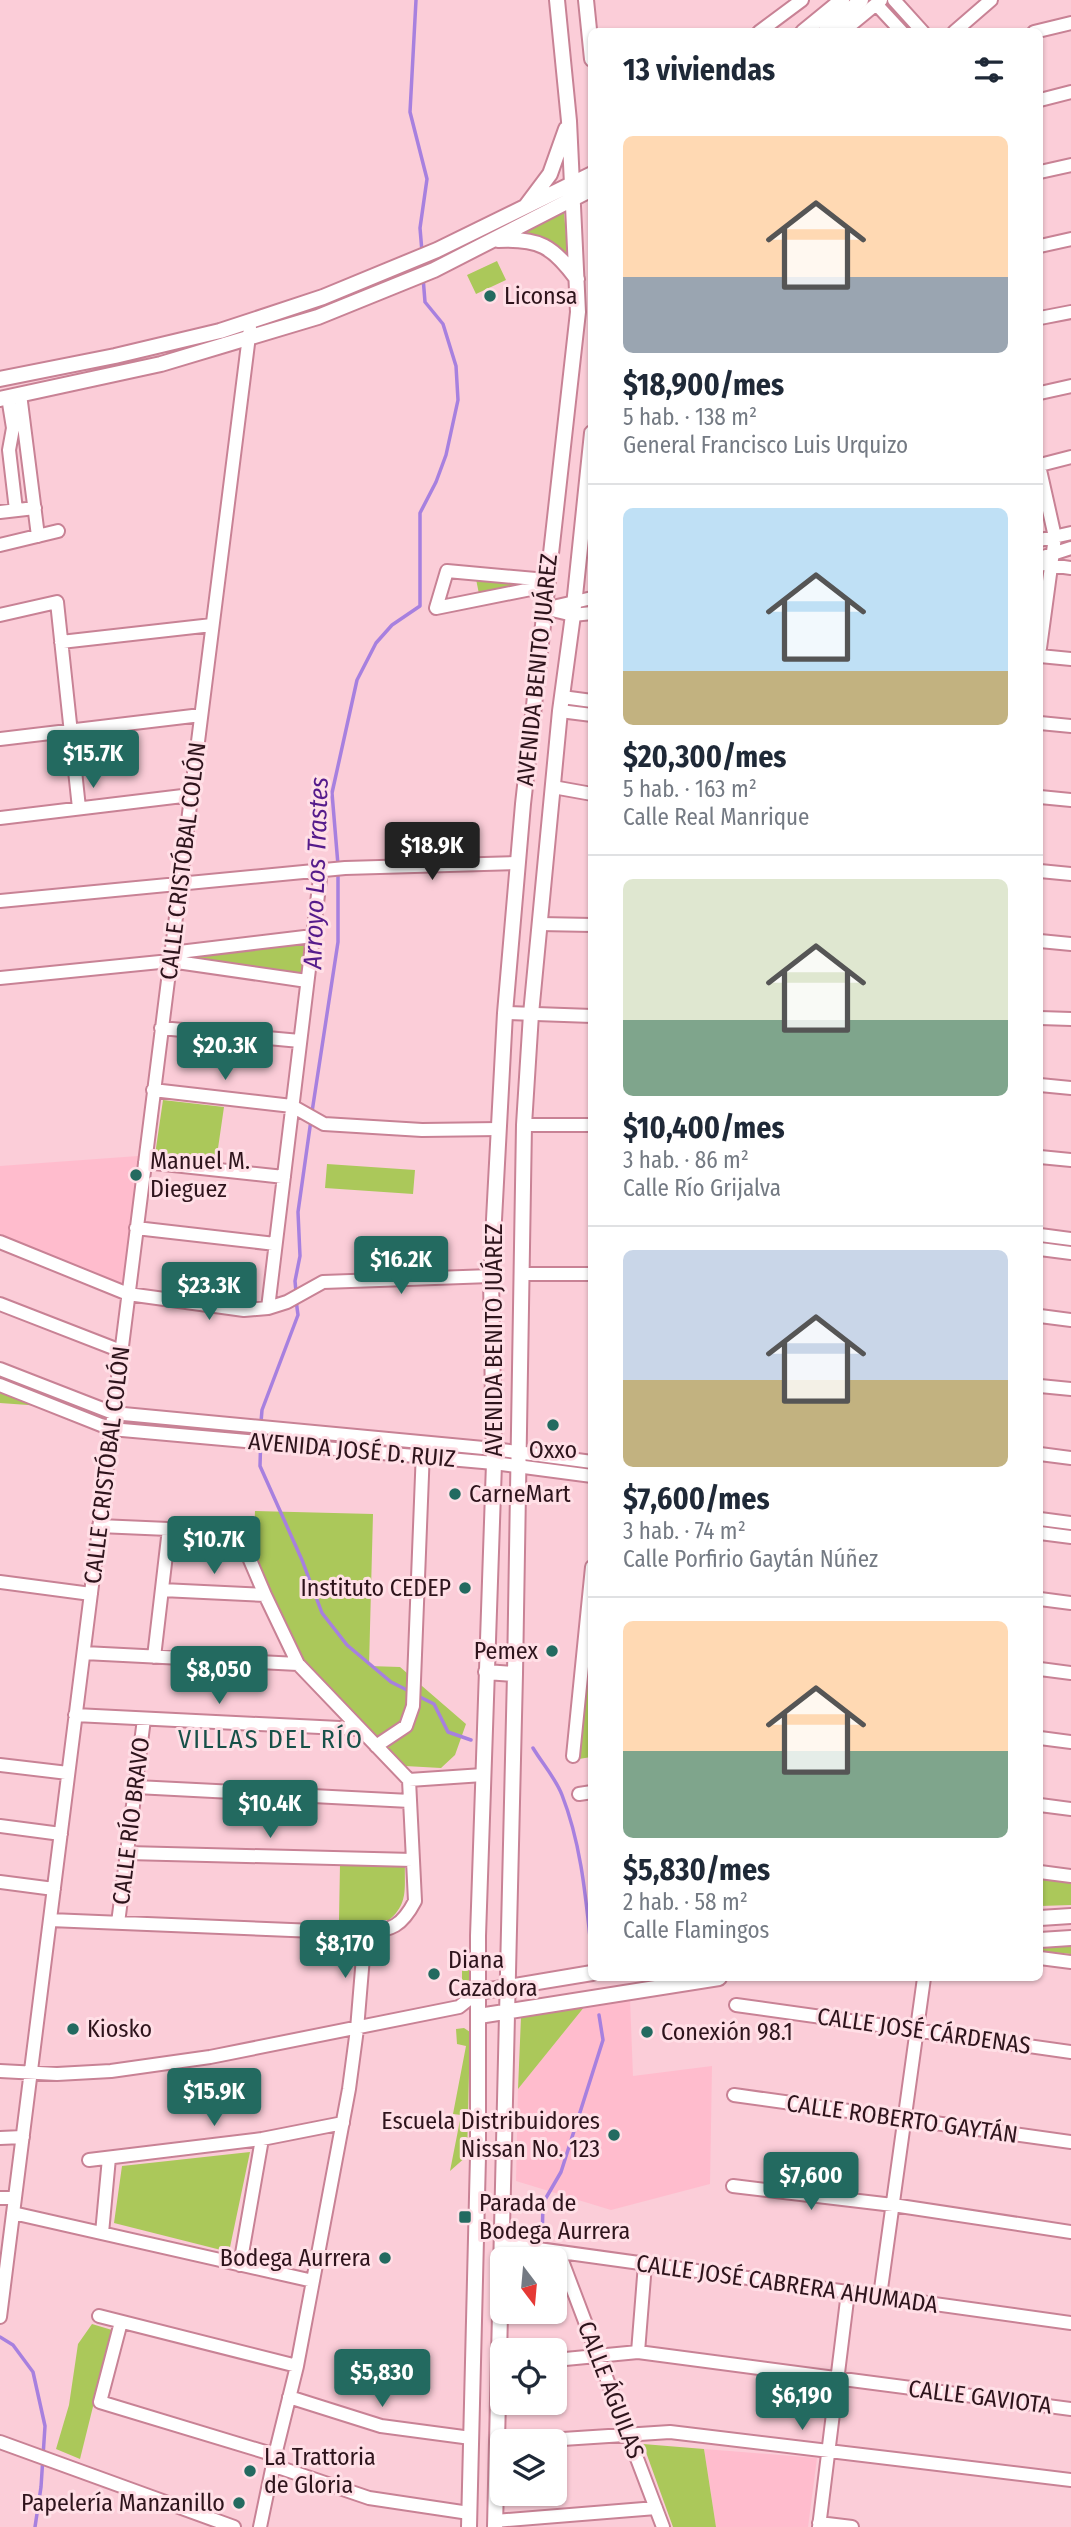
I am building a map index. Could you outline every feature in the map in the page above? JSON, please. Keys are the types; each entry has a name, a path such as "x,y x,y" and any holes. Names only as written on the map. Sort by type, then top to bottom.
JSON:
{"main road":[{"name":"AVENIDA BENITO JUÁREZ","path":"469,2520 478,2155 478,1992 483,1775 494,1456 491,1276 505,1013 518,863 546,583 578,312 569,121 557,0"},
{"path":"586,0 589,28"},
{"path":"808,28 842,0"},
{"path":"830,28 861,0"},
{"path":"523,209 550,174 569,121"},
{"path":"9,397 150,367 318,317 434,270 493,240 572,192 588,178"},
{"path":"0,379 125,354 220,331 323,297 437,250 523,209 572,192 588,190"},
{"path":"493,240 522,239 537,242 564,260 578,280"},
{"name":"AVENIDA BENITO JUÁREZ","path":"501,2338 524,1125 531,1014 561,704 586,524 588,491"},
{"path":"486,1672 515,1674"},
{"path":"1043,1918 1071,1916"},
{"path":"1043,1940 1071,1938"},
{"path":"478,1992 588,1974"},
{"path":"479,2016 700,1981"},
{"name":"AVENIDA BENITO JUÁREZ","path":"495,2524 496,2506"}],"street":[{"path":"764,28 802,0"},
{"path":"894,0 919,28"},
{"path":"959,28 991,0"},
{"path":"847,28 878,2 899,28"},
{"path":"1043,30 1071,23"},
{"path":"1043,99 1071,92"},
{"path":"1043,171 1071,165"},
{"path":"1043,245 1071,239"},
{"path":"1043,317 1071,312"},
{"name":"CALLE CRISTÓBAL COLÓN","path":"0,2317 4,2261 23,2137 251,321"},
{"path":"1043,392 1071,386"},
{"path":"9,397 35,508 38,536"},
{"path":"9,397 13,428 9,450 16,510"},
{"path":"1043,466 1071,457"},
{"path":"1043,481 1055,537 1053,552 1043,563"},
{"path":"0,512 35,508"},
{"path":"0,545 58,531"},
{"path":"1043,539 1071,533"},
{"path":"1053,552 1071,548"},
{"path":"1043,563 1071,568"},
{"path":"447,571 546,583 436,608 447,571"},
{"path":"574,608 588,600"},
{"path":"0,615 57,602 79,808"},
{"path":"544,609 574,608 588,611"},
{"path":"61,642 212,625"},
{"path":"1043,656 1071,659"},
{"path":"561,704 588,701"},
{"path":"561,704 588,714"},
{"path":"0,739 201,715"},
{"path":"1043,723 1071,726"},
{"path":"553,787 588,793"},
{"path":"0,818 191,795"},
{"path":"1043,797 1071,800"},
{"path":"0,901 345,868 518,863"},
{"path":"268,1308 307,981 324,870"},
{"path":"1043,871 1071,874"},
{"path":"540,924 588,925"},
{"path":"0,978 313,936"},
{"path":"1043,941 1071,944"},
{"path":"170,957 307,981"},
{"path":"505,1013 588,1016"},
{"path":"1043,1017 1071,1020"},
{"path":"161,1028 300,1041"},
{"path":"1043,1085 1071,1088"},
{"path":"153,1090 292,1106 324,1124 422,1130 499,1129"},
{"path":"524,1125 588,1125"},
{"path":"1043,1157 1071,1160"},
{"path":"145,1162 284,1177"},
{"path":"136,1228 275,1244"},
{"path":"1043,1235 1071,1238"},
{"path":"0,1242 128,1294 244,1310 268,1308 287,1302 323,1282 491,1276"},
{"path":"1043,1249 1071,1253"},
{"path":"521,1274 588,1274"},
{"path":"0,1304 121,1351"},
{"path":"1043,1316 1071,1320"},
{"name":"AVENIDA JOSÉ D. RUIZ","path":"0,1369 113,1413 423,1443 518,1459 588,1462"},
{"name":"AVENIDA JOSÉ D. RUIZ","path":"0,1385 111,1429 422,1457 494,1456"},
{"path":"1043,1386 1071,1389"},
{"path":"376,1746 406,1726 413,1706 423,1443"},
{"path":"1043,1454 1071,1458"},
{"name":"AVENIDA JOSÉ D. RUIZ","path":"518,1459 588,1475"},
{"path":"1043,1519 1071,1523"},
{"path":"50,1920 365,1933 386,1930 406,1919 415,1901 409,1780 298,1664 238,1532 99,1526"},
{"path":"155,1657 169,1529"},
{"path":"1043,1533 1071,1537"},
{"path":"0,1582 91,1594"},
{"path":"162,1590 265,1595"},
{"path":"1043,1599 1071,1602"},
{"path":"573,1755 588,1621"},
{"path":"84,1653 298,1664"},
{"path":"1043,1669 1071,1673"},
{"path":"75,1715 360,1730"},
{"name":"CALLE RÍO BRAVO","path":"118,1923 144,1720"},
{"path":"1043,1738 1071,1742"},
{"path":"0,1765 68,1773"},
{"path":"409,1780 483,1775"},
{"path":"136,1787 410,1801"},
{"path":"1043,1805 1071,1809"},
{"path":"0,1826 61,1833"},
{"path":"127,1853 413,1860"},
{"path":"1043,1872 1071,1876"},
{"path":"0,1882 54,1889"},
{"path":"260,2527 297,2366 343,2123 357,2029 365,1933"},
{"path":"1043,1958 1071,1962"},
{"path":"880,2296 924,1981"},
{"path":"0,2071 57,2074 124,2070 210,2057 459,2007 478,1992"},
{"name":"CALLE JOSÉ CÁRDENAS","path":"736,2005 1071,2052"},
{"path":"459,2007 479,2016"},
{"name":"CALLE ROBERTO GAYTÁN","path":"734,2095 1071,2142"},
{"path":"89,2160 262,2139 343,2123"},
{"path":"0,2138 23,2137"},
{"path":"240,2265 262,2139"},
{"path":"102,2233 109,2158"},
{"path":"733,2186 893,2205 1071,2232"},
{"path":"0,2198 15,2198"},
{"path":"13,2213 313,2281"},
{"name":"CALLE JOSÉ CABRERA AHUMADA","path":"503,2244 522,2247"},
{"name":"CALLE JOSÉ CABRERA AHUMADA","path":"567,2254 1071,2323"},
{"path":"638,2352 645,2264"},
{"name":"CALLE ÁGUILAS","path":"567,2274 663,2527"},
{"path":"848,2292 819,2525 852,2527"},
{"path":"99,2316 297,2366"},
{"path":"121,2322 100,2402 274,2460 369,2498 469,2520"},
{"name":"CALLE GAVIOTA","path":"567,2359 638,2352 1071,2409"},
{"path":"289,2397 381,2426 471,2438"},
{"path":"567,2438 670,2432 1071,2480"},
{"path":"0,2442 234,2527"},
{"path":"495,2524 656,2508"}],"shaded area":[{"path":"138,1156 125,1285 0,1234 0,1166"},
{"name":"Escuela Distribuidores Nissan No. 123","path":"630,1999 633,2076 712,2066 710,2184 611,2210 516,2181 518,2089 585,2006"},
{"path":"704,2449 817,2458 808,2527 716,2527"}],"green space":[{"path":"564,212 568,260 513,236"},
{"path":"497,261 506,280 476,294 467,275"},
{"path":"476,579 523,583 479,594"},
{"path":"307,943 304,974 184,957"},
{"path":"163,1100 224,1107 216,1162 155,1155"},
{"path":"327,1164 415,1170 413,1194 325,1188"},
{"path":"0,1393 42,1406 0,1403"},
{"path":"255,1511 373,1514 369,1666 400,1667 466,1724 455,1755 441,1768 405,1766 298,1656 253,1559"},
{"path":"588,1630 588,1758 579,1759"},
{"path":"340,1864 405,1864 403,1901 389,1920 339,1920"},
{"path":"1043,1878 1071,1882 1071,1905 1043,1906"},
{"path":"1071,1944 1071,1954 1043,1951 1043,1945"},
{"path":"469,1952 469,1987 462,1992 462,1954"},
{"path":"585,2006 518,2089 521,2017"},
{"path":"464,2028 470,2032 467,2156 450,2171 461,2115 453,2114 466,2046 457,2044 456,2029"},
{"path":"250,2152 229,2252 114,2223 122,2166"},
{"path":"92,2324 112,2330 80,2459 56,2449 69,2405 78,2344"},
{"path":"643,2444 704,2449 716,2527 673,2527"}],"waterway":[{"name":"Arroyo Los Trastes","path":"416,0 410,112 427,179 420,228 422,252"},
{"name":"Arroyo Los Trastes","path":"338,865 332,793 357,680 376,643 392,625 420,606 420,513 446,455 458,400 456,366 443,324 425,302 423,277"},
{"name":"Arroyo Los Trastes","path":"312,1112 338,942 338,873"},
{"name":"Arroyo Los Trastes","path":"296,1292 295,1281 300,1256 298,1212 311,1120"},
{"name":"Arroyo Los Trastes","path":"261,1422 262,1410 298,1315 296,1300"},
{"name":"Arroyo Los Trastes","path":"261,1430 260,1466 302,1560 322,1613 347,1645 391,1682 409,1691"},
{"name":"Arroyo Los Trastes","path":"416,1695 434,1704 448,1732 471,1740"},
{"name":"Arroyo Los Trastes","path":"533,1748 556,1783 569,1814 582,1874 588,1923"},
{"name":"Arroyo Los Trastes","path":"542,2245 543,2203 561,2172 603,2040 599,2015"},
{"path":"0,2337 13,2345 33,2372 45,2426 35,2527"}],"place":[{"name":"Liconsa","path":"490,296"},
{"name":"Manuel M. Dieguez","path":"136,1175"},
{"name":"Oxxo","path":"553,1425"},
{"name":"CarneMart","path":"455,1494"},
{"name":"Instituto CEDEP","path":"465,1588"},
{"name":"Pemex","path":"552,1651"},
{"name":"Diana Cazadora","path":"434,1974"},
{"name":"Kiosko","path":"73,2029"},
{"name":"Conexión 98.1","path":"647,2032"},
{"name":"Escuela Distribuidores Nissan No. 123","path":"614,2135"},
{"name":"Parada de Bodega Aurrera","path":"465,2217"},
{"name":"Bodega Aurrera","path":"385,2258"},
{"name":"La Trattoria de Gloria","path":"250,2471"},
{"name":"Papelería Manzanillo","path":"239,2503"}],"district":[{"name":"VILLAS DEL RÍO","path":"271,1739"}]}
